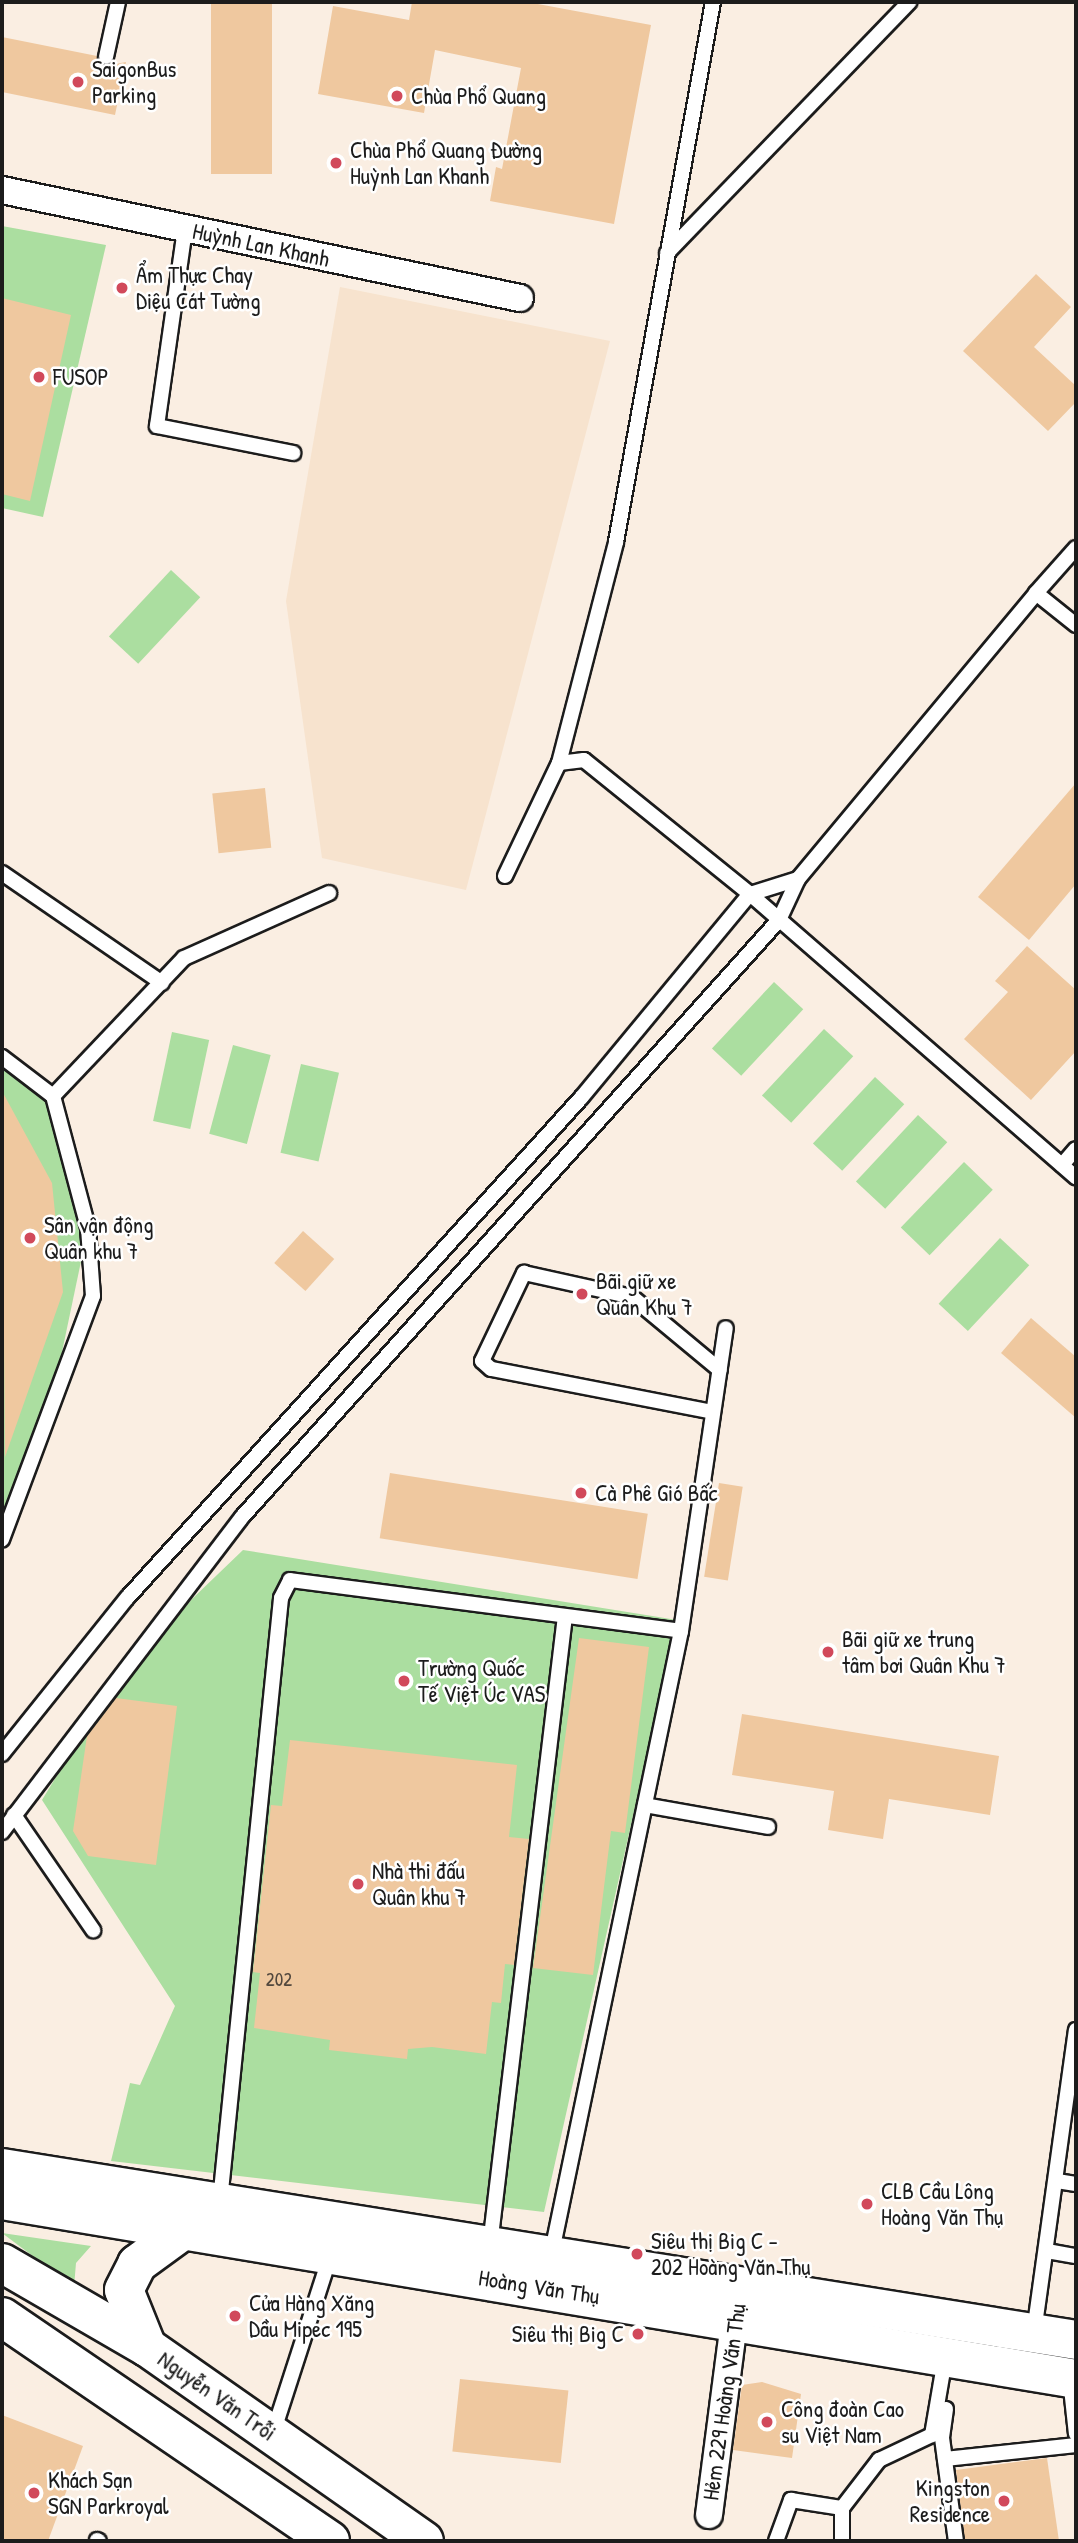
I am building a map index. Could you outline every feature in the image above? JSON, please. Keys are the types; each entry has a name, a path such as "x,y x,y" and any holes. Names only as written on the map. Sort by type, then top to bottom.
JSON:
{"main road":[{"name":"Hoàng Văn Thụ","path":"2,2168 207,2224 331,2253 487,2264"},
{"name":"Hoàng Văn Thụ","path":"2,2200 207,2224 737,2303 1076,2340"},
{"path":"147,2347 124,2290 137,2264 207,2224"},
{"name":"Nguyễn Văn Trỗi","path":"2,2263 147,2347 424,2541"},
{"name":"Hoàng Văn Thụ","path":"737,2303 949,2358 1073,2379"},
{"path":"2,2318 330,2541"}],"street":[{"name":"Huỳnh Lan Khanh","path":"2,190 520,298"},
{"name":"Hẻm 229 Hoàng Văn Thụ","path":"709,2515 737,2303"}],"lane":[{"path":"106,57 118,2"},
{"path":"505,876 559,763 616,542 713,2"},
{"path":"667,253 909,2"},
{"path":"185,229 157,426 293,453"},
{"path":"2,1832 242,1517 779,920 798,879 1076,548"},
{"path":"1036,593 1076,625"},
{"path":"559,763 570,758 594,766 750,894 1076,1177"},
{"path":"2,873 162,983"},
{"path":"2,1754 128,1597 581,1098 750,894 798,879"},
{"path":"53,1096 184,958 329,893"},
{"path":"2,1057 53,1096 88,1228 93,1296 2,1540"},
{"path":"1062,1165 1076,1149"},
{"path":"713,1412 491,1369 482,1361 524,1273 632,1297 719,1370"},
{"path":"548,2273 681,1631 726,1328"},
{"path":"207,2224 281,1598 290,1580 681,1631"},
{"path":"487,2264 565,1616"},
{"path":"645,1805 768,1827"},
{"path":"14,1815 93,1930"},
{"path":"1034,2334 1076,2031"},
{"path":"1057,2181 1076,2184"},
{"path":"1046,2251 1076,2256"},
{"path":"273,2434 331,2253"},
{"path":"949,2358 945,2459 956,2541"},
{"path":"842,2541 842,2508 879,2460 932,2435 949,2358"},
{"path":"1073,2379 1076,2434"},
{"path":"945,2459 1076,2445"},
{"path":"776,2541 791,2500 842,2508"}],"shaded area":[{"path":"340,287 610,341 466,890 322,858 286,601"}],"green space":[{"name":"FUSOP","path":"2,226 106,245 43,517 2,508"},
{"path":"171,570 200,597 138,664 109,637"},
{"path":"774,982 803,1009 741,1076 712,1049"},
{"path":"824,1029 853,1056 791,1123 762,1096"},
{"path":"172,1032 209,1040 190,1129 153,1121"},
{"path":"233,1045 271,1055 247,1144 209,1134"},
{"name":"Sân vận động Quân khu 7","path":"2,1054 53,1096 88,1228 49,1414 2,1538"},
{"path":"301,1064 339,1073 319,1161 281,1153"},
{"path":"875,1077 904,1104 842,1171 813,1144"},
{"path":"918,1115 947,1142 885,1209 856,1182"},
{"path":"964,1162 993,1190 930,1255 901,1227"},
{"path":"1000,1238 1029,1265 968,1331 939,1304"},
{"name":"Nhà thi đấu Quân khu 7","path":"243,1550 677,1620 544,2212 111,2161 130,2083 140,2085 175,2006 42,1800 89,1723 192,1599"},
{"path":"2,2233 91,2246 76,2263 74,2287"}],"building":[{"path":"211,2 272,2 272,174 211,174"},
{"path":"412,2 527,2 651,25 614,224 490,201 496,167 502,169 521,68 435,50 424,113 318,94 333,6 409,20"},
{"path":"2,37 97,56 105,66 126,62 115,115 2,92"},
{"path":"1036,274 1071,307 1034,347 1076,386 1076,402 1048,431 963,351"},
{"path":"2,298 71,315 30,501 2,494"},
{"path":"1076,783 1076,884 1029,940 978,897"},
{"path":"265,788 271,848 219,853 212,794"},
{"path":"1027,946 1076,990 1076,1051 1031,1100 964,1039 1008,992 995,981"},
{"name":"Sân vận động Quân khu 7","path":"2,1091 52,1183 63,1292 5,1457"},
{"path":"303,1231 334,1259 305,1291 274,1263"},
{"path":"1031,1318 1076,1357 1076,1418 1001,1353"},
{"path":"390,1473 648,1514 637,1579 380,1538"},
{"path":"719,1483 743,1487 728,1581 704,1577"},
{"path":"579,1638 649,1647 625,1833 611,1831 593,1975 533,1968"},
{"path":"116,1698 177,1706 156,1865 88,1856 73,1831 87,1736"},
{"path":"742,1714 999,1756 990,1815 889,1799 883,1839 828,1830 834,1791 732,1775"},
{"path":"290,1740 517,1765 509,1837 529,1839 514,1965 505,1964 501,2003 492,2002 486,2054 432,2047 408,2049 407,2059 329,2050 330,2040 254,2028 260,1973 253,1972 271,1805 282,1806"},
{"path":"460,2379 568,2390 561,2463 452,2452"},
{"name":"Công đoàn Cao su Việt Nam","path":"762,2382 801,2394 792,2458 733,2450 742,2385"},
{"name":"Khách Sạn SGN Parkroyal","path":"2,2415 83,2446 48,2541 2,2541"},
{"name":"Kingston Residence","path":"1047,2458 1059,2541 965,2541 956,2470"}],"place":[{"name":"SaigonBus Parking","path":"78,82"},
{"name":"Chùa Phổ Quang","path":"397,96"},
{"name":"Chùa Phổ Quang Đường Huỳnh Lan Khanh","path":"336,163"},
{"name":"Ẩm Thực Chay Diệu Cát Tường","path":"122,288"},
{"name":"FUSOP","path":"39,377"},
{"name":"Sân vận động Quân khu 7","path":"30,1238"},
{"name":"Bãi giữ xe Quân Khu 7","path":"582,1294"},
{"name":"Cà Phê Gió Bấc","path":"581,1493"},
{"name":"Bãi giữ xe trung tâm bơi Quân Khu 7","path":"828,1652"},
{"name":"Trường Quốc Tế Việt Úc VAS","path":"404,1681"},
{"name":"Nhà thi đấu Quân khu 7","path":"358,1884"},
{"name":"CLB Cầu Lông Hoàng Văn Thụ","path":"867,2204"},
{"name":"Siêu thị Big C - 202 Hoàng Văn Thụ","path":"637,2254"},
{"name":"Cửa Hàng Xăng Dầu Mipec 195","path":"235,2316"},
{"name":"Siêu thị Big C","path":"638,2334"},
{"name":"Công đoàn Cao su Việt Nam","path":"767,2422"},
{"name":"Khách Sạn SGN Parkroyal","path":"34,2493"},
{"name":"Kingston Residence","path":"1004,2501"}]}
